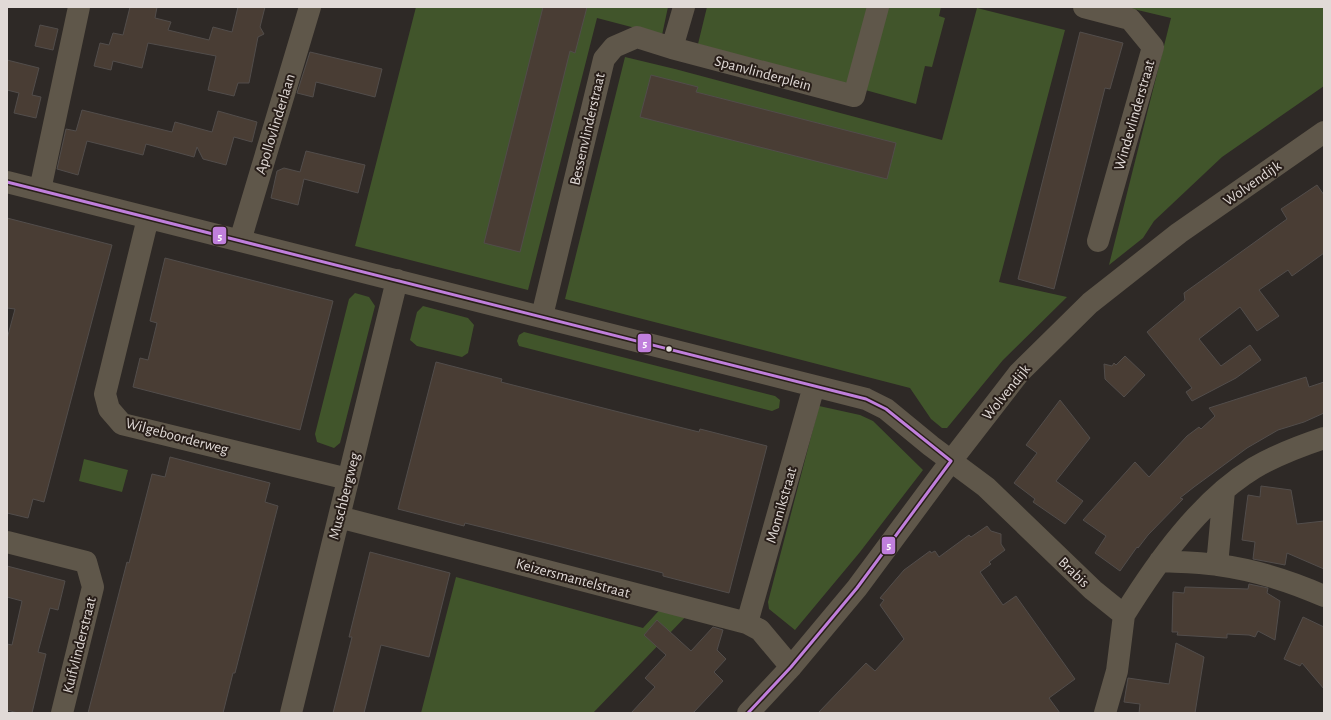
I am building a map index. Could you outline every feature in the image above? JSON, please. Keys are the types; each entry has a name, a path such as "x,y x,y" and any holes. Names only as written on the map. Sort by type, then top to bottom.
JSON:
{"street":[{"path":"40,190 79,7"},
{"name":"Apollovlinderlaan","path":"240,241 310,7"},
{"path":"672,48 684,7"},
{"name":"Spanvlinderplein","path":"672,48 854,96 878,7"},
{"name":"Windevlinderstraat","path":"1084,7 1130,19 1153,47 1098,241"},
{"name":"Bessenvlinderstraat","path":"542,316 604,59 614,47 637,37 672,48"},
{"name":"Wolvendijk","path":"748,713 791,667 857,588 951,461 1019,373 1090,303 1179,233 1324,132"},
{"name":"Brabis","path":"7,182 866,399 886,409 986,487 1093,590 1124,615"},
{"name":"Wilgeboorderweg","path":"148,218 105,394 109,409 122,424 348,479"},
{"name":"Muschbergweg","path":"291,713 397,280"},
{"name":"Monnikstraat","path":"748,623 814,386"},
{"path":"1105,713 1117,671 1124,615 1160,561 1183,532 1224,491 1253,469 1279,454 1324,438"},
{"path":"1217,565 1224,491"},
{"name":"Keizersmantelstraat","path":"339,517 748,623 760,630 791,667"},
{"name":"Kuifvlinderstraat","path":"7,542 86,562 93,587 62,713"},
{"path":"1160,561 1217,565 1270,576 1297,584 1324,596"}],"green space":[{"path":"416,7 668,7 662,35 597,18 528,290 355,246"},
{"path":"707,7 941,7 939,16 945,18 932,67 925,66 916,104 698,44"},
{"path":"1125,7 1324,7 1324,86 1222,157 1154,221 1143,238 1109,265 1171,18"},
{"path":"977,8 1065,30 999,282 1067,297 1003,360 947,428 942,428 931,419 910,388 565,299 625,57 942,140"},
{"path":"355,293 369,297 375,306 340,443 334,448 317,442 315,434 349,299"},
{"path":"423,306 468,318 474,325 468,353 462,357 417,346 410,340 417,312"},
{"path":"524,332 775,396 780,400 779,408 772,411 519,346 517,341 519,335"},
{"path":"819,406 860,415 873,421 923,470 860,552 795,630 769,609 768,602"},
{"path":"84,459 128,470 122,492 79,481"},
{"path":"456,577 643,628 665,604 692,610 593,713 421,713"}],"building":[{"path":"130,7 157,7 155,18 171,22 168,30 209,40 213,27 232,32 238,7 265,7 260,27 264,34 258,37 249,83 238,83 234,96 208,90 216,56 148,43 142,68 113,61 111,70 94,66 100,43 109,45 113,33 123,35"},
{"path":"543,7 587,7 575,53 570,51 520,252 484,243"},
{"path":"40,25 58,29 53,50 35,46"},
{"path":"1080,32 1123,43 1110,89 1105,88 1054,289 1018,279"},
{"path":"310,52 382,69 375,97 316,82 313,97 297,93"},
{"path":"7,60 39,68 32,95 41,97 36,118 14,113 19,93 7,90"},
{"path":"651,75 698,87 696,92 896,143 887,179 640,117"},
{"path":"82,110 172,132 175,122 212,132 218,111 257,122 252,142 234,137 226,165 203,159 197,147 194,157 146,144 143,155 87,141 78,175 57,169 66,129 76,131"},
{"path":"306,151 365,165 358,193 304,179 298,205 271,198 277,171 284,168 300,172"},
{"path":"1317,185 1324,195 1324,253 1292,276 1288,270 1259,290 1279,316 1257,331 1240,307 1199,339 1221,366 1250,345 1261,360 1236,378 1192,401 1186,392 1192,388 1147,332 1185,300 1184,293 1287,219 1281,209"},
{"path":"7,218 112,245 44,502 33,499 28,518 7,513 7,339 15,309 7,308"},
{"path":"165,258 333,301 300,430 133,387 140,358 148,360 157,323 150,321"},
{"path":"1125,356 1145,375 1124,397 1105,379 1104,364 1112,366 1114,363 1116,365"},
{"path":"436,362 502,379 501,382 611,410 699,432 700,429 767,446 729,593 663,576 663,573 554,545 465,523 464,526 398,509"},
{"path":"1306,377 1309,387 1324,382 1324,413 1304,422 1278,430 1247,448 1194,487 1180,498 1183,499 1148,535 1138,548 1137,547 1120,571 1095,553 1106,536 1083,520 1135,462 1149,477 1187,436 1199,427 1201,429 1215,416 1209,408"},
{"path":"1060,400 1090,438 1056,481 1083,501 1065,524 1033,502 1035,499 1014,483 1037,453 1026,445"},
{"path":"170,457 270,483 265,502 278,506 235,673 233,673 223,713 88,713 127,562 129,563 152,474 165,477"},
{"path":"1261,486 1291,490 1297,524 1324,521 1324,569 1287,553 1285,565 1253,559 1255,542 1242,540 1248,495 1260,497"},
{"path":"987,526 991,531 1001,534 1001,544 1005,550 989,562 991,564 980,572 1003,605 1016,596 1075,679 1049,698 1060,713 818,713 866,663 875,671 904,639 880,605 884,600 880,598 904,570 930,551 931,553 935,551 939,557 969,535 971,537"},
{"path":"370,552 450,573 429,657 381,645 364,713 333,713 352,637 349,637"},
{"path":"7,566 65,581 58,610 50,608 38,652 46,654 32,713 18,713 7,710 7,644 12,645 22,601 7,597"},
{"path":"1249,584 1268,588 1267,593 1280,601 1275,640 1258,631 1255,637 1249,635 1227,634 1227,638 1177,635 1178,632 1172,632 1173,592 1184,593 1185,587 1248,589"},
{"path":"1303,617 1324,627 1324,689 1302,663 1300,666 1284,659"},
{"path":"657,620 691,651 713,627 723,630 717,650 726,659 714,672 723,681 693,713 631,713 655,687 645,678 666,655 644,635"},
{"path":"1176,643 1204,657 1195,713 1139,713 1140,704 1124,702 1128,678 1169,684"}],"transit line":[{"name":"5","path":"7,182 866,399 886,409 951,461 857,588 791,667 748,713"}]}
